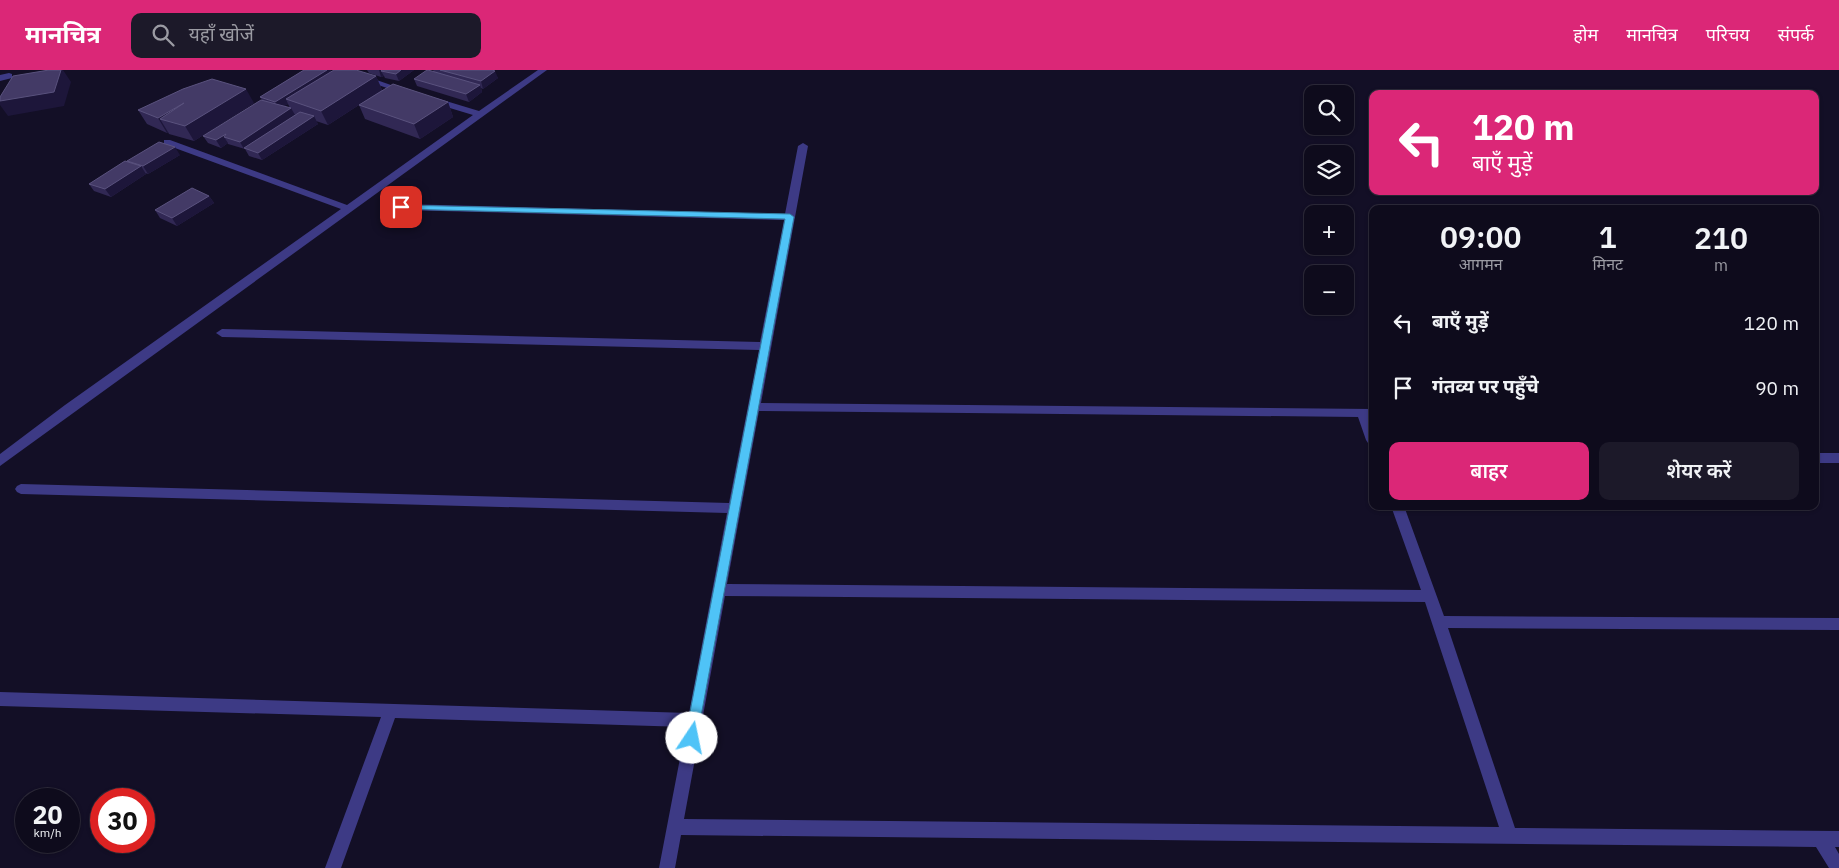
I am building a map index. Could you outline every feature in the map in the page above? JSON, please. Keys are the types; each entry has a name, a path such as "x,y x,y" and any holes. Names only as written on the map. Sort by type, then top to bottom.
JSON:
{"street":[{"path":"340,70 414,94"},
{"path":"0,461 68,408 478,114 543,70"},
{"path":"0,78 9,76"},
{"path":"423,96 478,114"},
{"path":"167,142 347,208"},
{"path":"667,868 803,146"},
{"path":"401,207 790,217"},
{"path":"222,333 766,346"},
{"path":"754,408 1367,413"},
{"path":"1819,458 1839,458"},
{"path":"21,489 735,508"},
{"path":"1398,510 1439,622 1510,836"},
{"path":"719,590 1430,596"},
{"path":"1439,622 1839,624"},
{"path":"0,699 695,720"},
{"path":"332,868 390,712"},
{"path":"675,827 1839,839"},
{"path":"1821,839 1838,868"}],"building":[{"path":"61,70 54,92 0,101 0,97 13,76"},
{"path":"304,70 327,70 275,102 260,97"},
{"path":"334,70 356,70 376,76 321,111 286,99"},
{"path":"382,70 401,70 396,74"},
{"path":"427,70 480,85 466,94 414,79"},
{"path":"440,70 492,70 495,71 481,81"},
{"path":"212,79 246,89 185,126 160,119 184,103 158,118 138,110 183,89"},
{"path":"393,84 448,102 414,124 359,105"},
{"path":"261,100 291,108 240,142 224,137 226,134 216,140 203,136"},
{"path":"300,112 314,116 258,153 244,148"},
{"path":"159,142 175,147 143,166 127,161"},
{"path":"125,161 141,166 105,189 89,184"},
{"path":"192,188 209,196 172,218 155,210"}],"route":[{"path":"401,207 790,217 692,738"}]}
